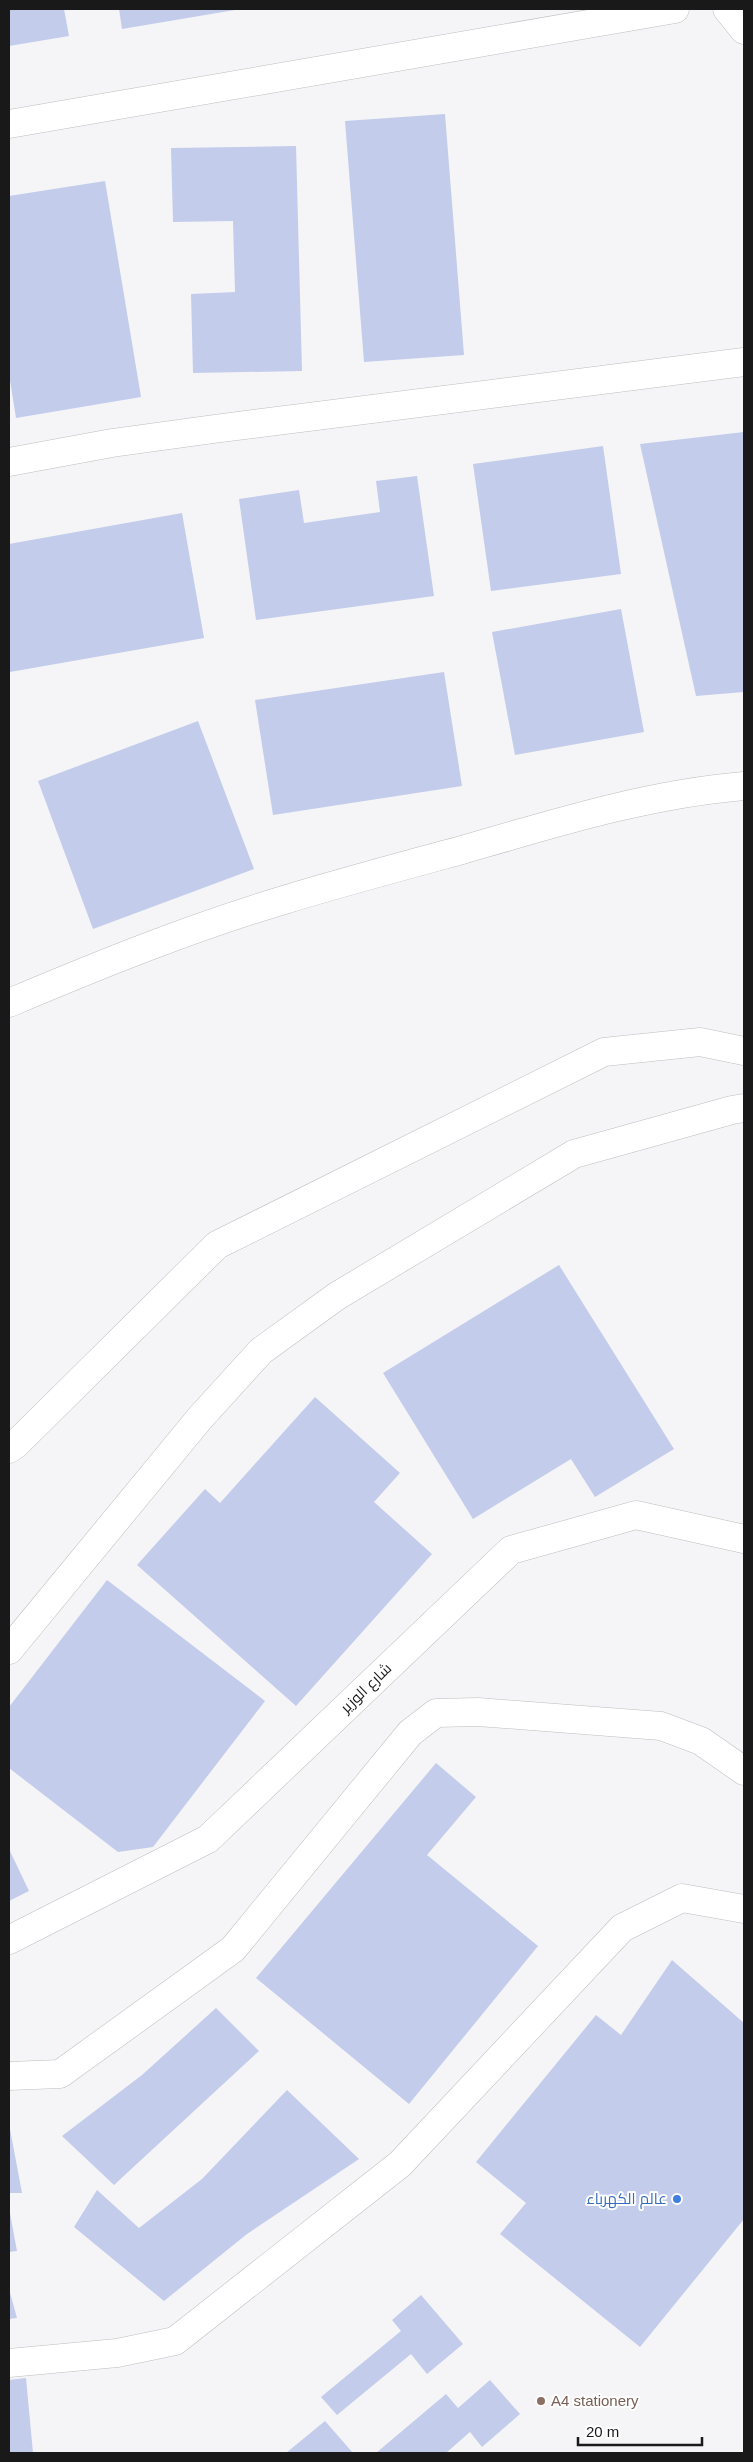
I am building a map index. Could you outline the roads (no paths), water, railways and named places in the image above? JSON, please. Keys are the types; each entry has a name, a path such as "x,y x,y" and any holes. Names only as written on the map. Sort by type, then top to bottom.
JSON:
{"street":[{"path":"9,124 675,9"},
{"path":"727,9 744,30"},
{"path":"9,462 112,443 205,430 744,362"},
{"path":"9,1003 96,966 189,931 283,900 598,811 705,789 744,786"},
{"path":"9,1449 217,1245 604,1052 700,1042 744,1051"},
{"path":"9,1650 200,1418 261,1352 291,1329 337,1296 574,1154 744,1108"},
{"name":"شارع الوزير","path":"9,1940 208,1839 511,1550 636,1515 744,1539"},
{"path":"9,2076 60,2074 233,1949 410,1733 436,1713 478,1712 661,1726 701,1741 744,1771"},
{"path":"9,2363 117,2353 175,2341 400,2164 622,1928 682,1898 744,1909"}],"place":[{"name":"عالم الكهرباء","path":"677,2199"},
{"name":"A4 stationery","path":"541,2401"}]}
